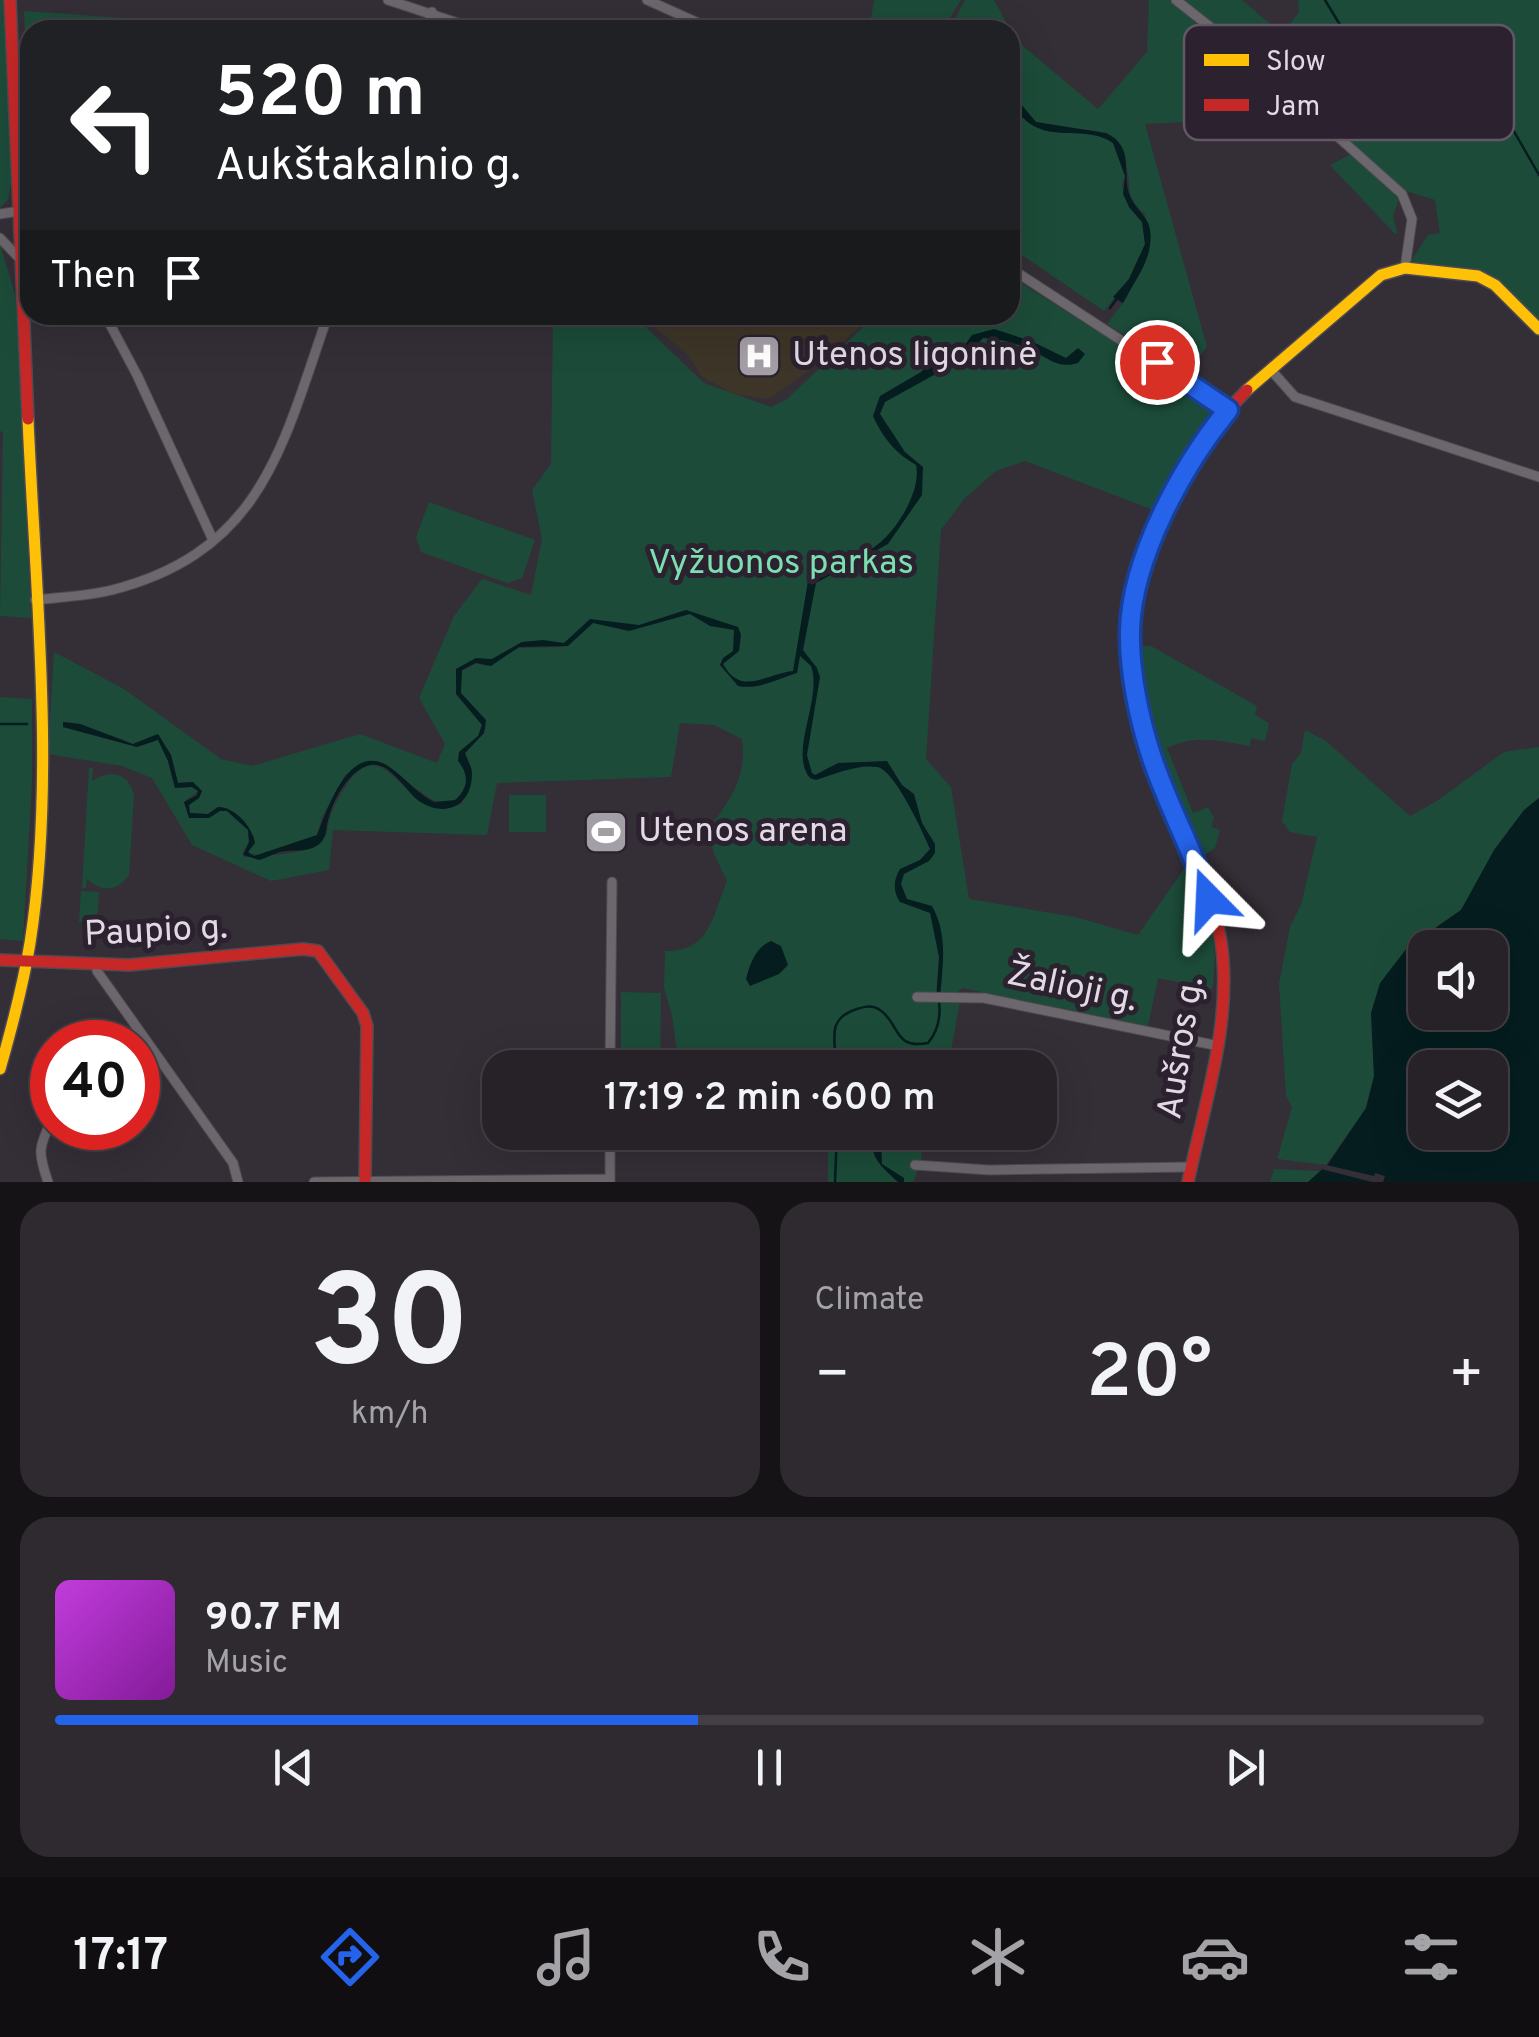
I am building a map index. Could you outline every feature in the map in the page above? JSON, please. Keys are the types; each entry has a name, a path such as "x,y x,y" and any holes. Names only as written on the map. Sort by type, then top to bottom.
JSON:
{"street":[{"path":"0,214 20,210 10,0"},
{"path":"388,0 453,20"},
{"path":"647,0 692,20"},
{"path":"1176,0 1208,25"},
{"path":"429,20 432,12"},
{"path":"1342,140 1402,194 1412,219 1405,268 1478,276 1495,286 1539,329"},
{"path":"0,238 20,259"},
{"name":"Aušros g.","path":"1188,1182 1222,991 1220,933 1152,759 1136,694 1130,626 1140,577 1166,509 1202,443 1228,410 1381,275 1405,268"},
{"path":"1020,275 1228,410"},
{"path":"0,1069 26,962 40,786 25,325"},
{"path":"111,325 213,540"},
{"path":"36,600 110,591 135,583 159,574 213,540 251,502 272,470 324,325"},
{"path":"1272,370 1304,402 1539,477"},
{"path":"610,1050 612,882"},
{"name":"Paupio g.","path":"0,960 157,964 314,949 326,959 363,1013 367,1026 366,1182"},
{"path":"96,964 96,971 233,1163 238,1182"},
{"name":"Žalioji g.","path":"916,997 984,998 1214,1045"},
{"path":"40,1150 48,1182"},
{"path":"314,1182 610,1180 610,1150"},
{"path":"915,1165 989,1170 1191,1166"},
{"path":"984,1182 989,1170"},
{"path":"1048,1182 1051,1170"}],"shaded area":[{"path":"1020,103 1036,122 1106,133 1121,146 1130,196 1148,222 1151,236 1146,260 1123,303 1113,297 1129,279 1145,244 1142,222 1123,194 1125,176 1113,143 1091,135 1044,130 1023,118"},
{"name":"Utenos ligoninė","path":"652,325 861,325 826,358 771,398 734,394 702,377 688,355"},
{"path":"994,329 1066,358 1078,348 1085,354 1078,363 1059,364 1021,346 983,338 963,359 885,402 880,414 905,452 923,467 922,495 888,544 816,583 803,650 820,677 807,755 812,773 838,763 887,761 902,785 914,794 922,823 935,844 929,861 904,874 901,884 907,899 932,906 937,917 943,952 940,1000 936,1000 939,957 930,913 900,902 895,890 900,869 920,860 930,849 899,789 884,770 869,766 816,780 810,778 803,754 813,694 811,666 800,656 797,673 761,685 738,686 720,665 733,651 734,630 710,626 690,614 629,631 593,623 568,646 519,647 491,666 476,663 462,670 461,693 486,720 484,733 465,753 472,774 468,794 462,801 448,809 429,806 391,772 371,765 356,772 344,785 318,845 259,860 243,855 249,842 248,830 227,811 209,818 189,818 184,802 198,791 192,787 175,788 158,740 137,747 63,727 63,722 80,724 133,744 158,734 171,755 178,783 193,782 202,791 189,805 190,813 208,814 218,807 236,814 246,824 253,837 255,843 248,852 254,856 317,835 343,780 364,762 377,761 391,768 434,802 455,800 466,781 458,761 459,752 478,736 482,725 456,694 456,669 476,658 492,659 522,642 564,643 590,619 639,625 686,610 738,627 739,651 723,664 738,679 754,681 793,671 808,581 881,541 905,511 915,487 916,465 890,444 873,416 880,396 921,372 931,361 959,353 972,335"},
{"path":"1539,798 1539,1182 1308,1182 1328,1164 1366,1108 1374,1076 1371,1013 1380,983 1407,948 1408,1030 1508,1030 1508,930 1433,930 1461,910 1494,850 1524,810"},
{"path":"771,941 781,946 788,965 779,974 750,986 746,979 752,962 761,947"},
{"path":"873,1150 881,1150 882,1164 904,1178 904,1182 898,1182 878,1161"}],"green space":[{"path":"0,0 12,177 8,200 0,208"},
{"path":"874,0 961,0 948,20 871,20"},
{"path":"965,0 994,0 1005,20 954,20"},
{"path":"1149,0 1169,0 1198,25 1184,25 1184,122 1145,124 1207,347 1185,373 1107,324 1126,299 1147,256 1145,214 1131,197 1116,139 1096,131 1048,127 1036,122 1020,103 1020,43 1098,109 1147,52"},
{"path":"1183,0 1242,0 1271,25 1212,25"},
{"path":"1298,0 1539,0 1539,321 1486,273 1411,261 1428,235 1440,233 1435,200 1400,189 1344,140 1514,140 1514,25 1289,25 1299,12"},
{"path":"24,11 152,20 24,20"},
{"path":"1020,115 1048,131 1086,133 1113,143 1125,176 1122,185 1129,207 1142,222 1145,244 1129,279 1104,311 1020,254"},
{"path":"1351,154 1399,199 1393,216 1395,234 1330,165"},
{"path":"0,244 16,298 31,618 0,616"},
{"name":"Vyžuonos parkas","path":"1020,282 1207,401 1212,410 1156,511 1025,461 996,471 964,499 941,530 926,759 951,787 969,899 1075,917 1138,935 1188,863 1211,924 1215,956 1212,989 1158,978 1148,1026 962,988 951,999 960,1001 951,1050 677,1050 664,988 665,951 692,946 713,919 727,881 714,854 709,828 730,797 742,765 742,739 714,725 680,723 671,777 497,783 487,835 333,830 329,870 271,881 192,845 152,778 122,766 48,754 54,652 124,689 221,759 252,766 360,734 437,763 445,744 419,698 454,616 482,579 531,595 542,539 532,490 551,464 553,325 643,325 704,383 771,407 787,399 865,325 1020,325","holes":["570,638 563,647 519,648 486,666 476,663 460,672 461,693 486,726 465,753 472,771 462,804 441,809 415,795 381,767 365,766 356,772 337,801 327,835 308,849 292,853 244,857 248,830 227,811 220,810 209,818 189,817 184,802 198,791 192,787 175,788 158,739 137,747 63,727 64,722 80,724 133,744 158,734 171,755 178,783 188,782 202,791 189,804 190,813 208,814 218,807 230,810 240,818 255,838 248,849 250,854 260,855 317,835 322,817 345,775 376,761 434,800 455,800 467,781 459,752 478,736 482,724 456,694 456,669 475,659 492,659 522,642 564,643"]},
{"path":"429,502 535,540 522,578 507,583 421,552 416,537"},
{"path":"1137,646 1151,646 1257,706 1255,715 1269,723 1265,741 1251,738 1250,746 1198,740 1167,748 1193,813 1208,807 1214,818 1211,827 1220,830 1215,848 1198,859 1145,721 1135,666"},
{"path":"0,697 32,699 32,783 23,941 0,939"},
{"path":"1305,730 1326,741 1410,816 1504,752 1539,747 1539,798 1524,810 1461,910 1434,930 1408,930 1408,964 1371,1013 1374,1076 1366,1108 1326,1165 1277,1159 1292,1107 1286,1096 1279,984 1290,927 1301,905 1317,837 1290,832 1282,821 1292,764 1301,753"},
{"path":"89,768 93,768 92,781 118,775 128,782 134,795 129,875 110,888 98,887 87,879 86,888 82,888"},
{"path":"509,795 546,795 546,832 509,832"},
{"path":"81,891 99,892 97,923 79,922"},
{"path":"621,992 661,993 660,1050 621,1050"},
{"path":"828,1150 874,1150 874,1156 898,1182 828,1182"},
{"path":"881,1150 921,1150 922,1161 913,1182 904,1182 904,1178 882,1164"},
{"path":"1274,1169 1321,1171 1308,1182 1270,1182"}],"pier":[{"path":"1322,1164 1385,1176 1383,1182 1372,1182 1321,1169"}],"waterway":[{"path":"1325,0 1340,25"},
{"path":"1514,131 1539,175"},
{"path":"1110,308 1118,297"},
{"path":"0,724 27,724"},
{"path":"835,1050 834,1032 840,1019 869,1006 886,1015 909,1043 928,1043 938,1024 939,1002"},
{"path":"835,1182 836,1150"}],"traffic: slow":[{"path":"1247,390 1381,275 1405,268 1478,276 1495,285 1539,329"},
{"path":"0,1069 30,943 42,815 41,682 28,419"}],"traffic: jam":[{"path":"10,0 20,233"},
{"path":"24,325 28,419"},
{"path":"1188,1182 1220,1032 1224,972 1221,942 1203,879 1147,744 1134,688 1130,632 1141,566 1167,501 1204,441 1247,390"},
{"path":"0,960 129,965 303,949 318,951 363,1013 367,1026 365,1182"}],"place":[{"name":"Utenos ligoninė","path":"759,356"},
{"name":"Utenos arena","path":"606,832"}],"route":[{"path":"1157,362 1228,410 1202,443 1166,509 1140,577 1130,626 1136,694 1152,759 1209,899"}]}
